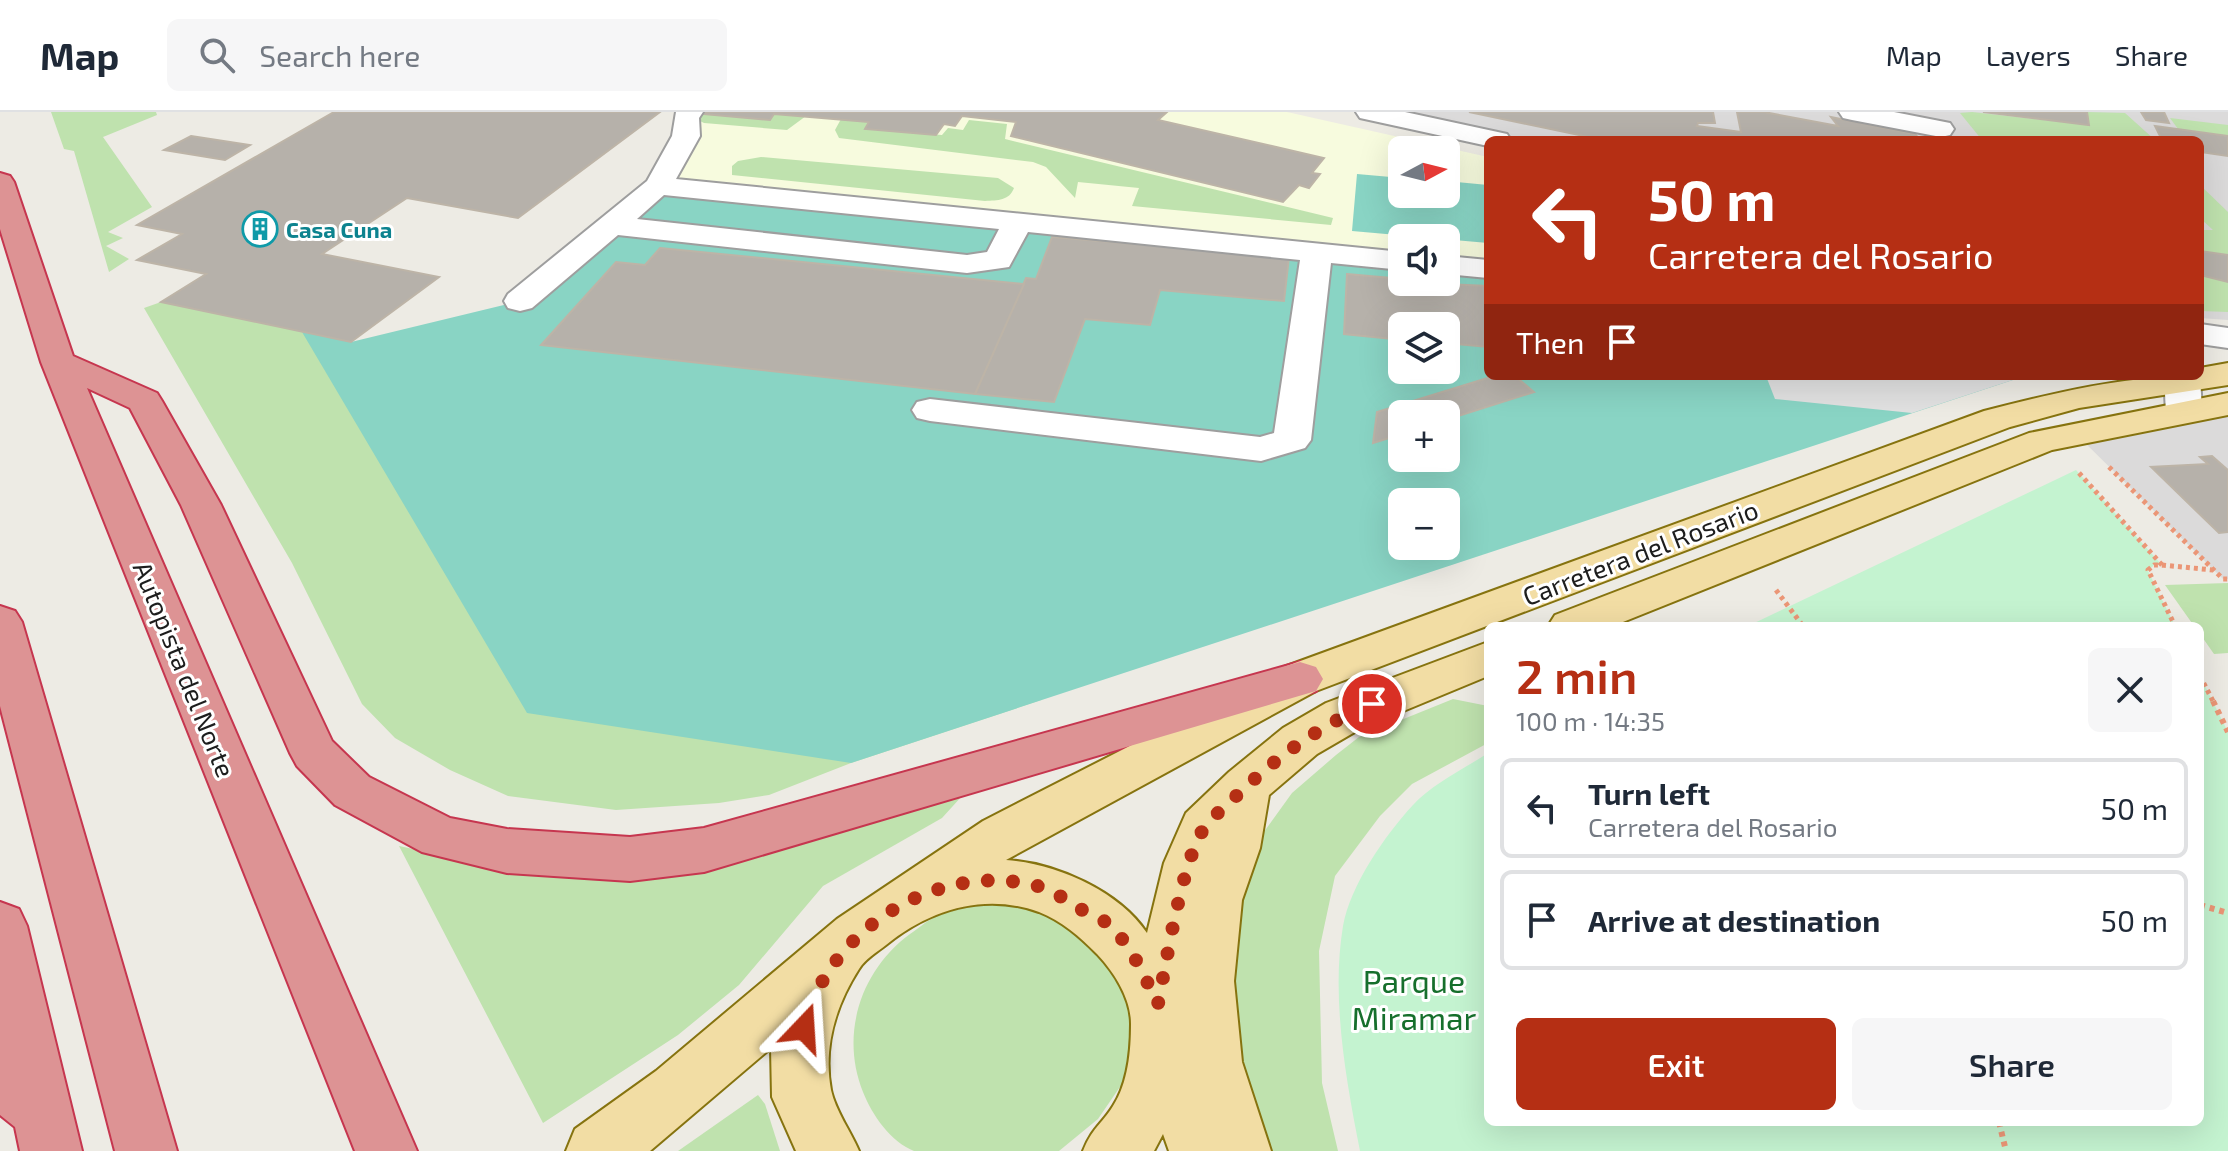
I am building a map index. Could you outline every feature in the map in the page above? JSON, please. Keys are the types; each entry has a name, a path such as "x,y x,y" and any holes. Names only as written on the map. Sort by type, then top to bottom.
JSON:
{"highway":[{"name":"Autopista del Norte","path":"0,182 58,362 386,1151"},
{"path":"58,362 144,401 201,505 314,753 352,791 440,837 507,851 630,859 704,850 1300,679"},
{"path":"0,622 146,1151"},
{"path":"0,926 32,1114"}],"main road":[{"name":"Carretera del Rosario","path":"2204,378 2228,374"},
{"name":"Carretera del Rosario","path":"597,1151 650,1117 847,944 1001,836 1300,679 1997,419 2077,398 2196,380"},
{"name":"Carretera del Rosario","path":"1580,622 2058,436 2169,385 2228,404"},
{"path":"1114,1151 1126,1141 1148,1101 1190,863 1204,828 1246,786 1300,741 1343,716 1484,660"},
{"path":"1240,1151 1213,1062 1206,981 1215,900 1234,848 1246,786"},
{"path":"912,898 954,884 998,881 1042,887 1109,925 1130,950 1200,1151"},
{"path":"828,1151 802,1097 799,1052 810,1004 847,944"}],"street":[{"path":"520,301 658,186 686,136 686,116 690,112"},
{"path":"1369,112 1484,137"},
{"path":"1852,112 1940,127"},
{"path":"658,186 1388,260"},
{"path":"611,225 967,264 998,260 1019,221"},
{"path":"930,410 1261,449 1292,440 1316,254"},
{"path":"1460,266 1484,269"},
{"path":"2204,335 2228,338"}],"path":[{"path":"2058,436 2076,470 2162,565"},
{"path":"2058,436 2223,579 2228,579"},
{"path":"2173,622 2148,570 2154,565 2162,565 2215,570"},
{"path":"2204,684 2228,732"},
{"path":"2204,906 2228,913"},
{"path":"2000,1126 2006,1151"}],"shaded area":[{"path":"705,112 1287,112 1394,136 1388,136 1388,208 1460,208 1460,151 1484,156 1484,269 1460,266 1460,224 1388,224 1388,260 658,186 686,136"},
{"path":"1403,112 2228,112 2228,320 2204,318 2204,136 1509,136"},
{"path":"1357,174 1388,177 1388,208 1460,208 1460,182 1484,185 1484,243 1460,241 1460,224 1388,224 1388,234 1352,231"},
{"path":"658,186 1388,260 1388,296 1460,296 1460,266 1484,269 1484,380 2013,380 851,763 527,713 302,332 351,342 520,301"},
{"path":"1768,380 2013,380 1912,413 1775,399"},
{"path":"2228,404 2228,579 2223,579 2074,432"}],"green space":[{"path":"51,112 156,112 157,115 103,137 152,207 108,232 123,238 106,246 129,259 109,272 74,151 64,149"},
{"path":"2087,112 2125,113 2151,136 1979,136 1960,113 2088,125"},
{"path":"703,114 769,120 774,114 806,116 787,130 704,123 698,120"},
{"path":"2170,118 2228,125 2228,136 2178,129"},
{"path":"841,119 869,122 866,129 942,135 948,128 963,130 969,120 1007,124 1005,139 1333,218 1331,225 1132,206 1139,188 1078,182 1075,198 1046,167 1033,162 839,138 835,130"},
{"path":"761,157 998,178 1014,188 1006,198 985,201 732,175 732,166 738,161"},
{"path":"2204,189 2228,212 2228,255 2204,252 2204,230 2213,230 2204,222"},
{"path":"2204,276 2228,279 2228,312 2204,311"},
{"path":"161,302 351,342 1041,700 851,763 769,795 719,803 616,810 508,796 450,770 395,738 362,704 292,563 144,308"},
{"path":"2076,470 2162,565 2154,565 2148,571 2173,622 1756,622"},
{"path":"2228,583 2228,653 2214,654 2204,640 2204,622 2191,622 2165,585"},
{"name":"Parque Miramar","path":"2204,684 2228,732 2228,1151 1360,1151 1345,1068 1339,1010 1343,926 1353,894 1370,862 1413,805 1484,756 1484,1126 2204,1126"},
{"path":"1453,699 1484,705 1484,745 1412,784 1380,816 1335,876 1319,951 1322,1083 1338,1151 1264,1151 1236,1056 1224,955 1248,854 1292,793 1359,737"},
{"path":"962,796 942,818 823,886 739,985 678,1035 543,1123 399,846 533,874 847,825"},
{"path":"1013,902 1089,930 1131,996 1135,1038 1124,1081 1098,1119 1059,1151 914,1151 890,1134 877,1118 863,1092 856,1070 855,1027 867,985 893,949 932,919 964,908"},
{"path":"758,1095 765,1104 780,1151 678,1151"}],"building":[{"name":"Casa Cuna","path":"334,112 660,112 518,218 407,198 322,254 439,277 351,342 161,302 206,274 137,260 182,234 137,225"},
{"path":"1167,112 1158,120 1324,158 1312,173 1320,174 1309,188 1299,185 1283,202 1011,136 1016,122 962,116 955,126 944,124 936,135 865,129 869,122 774,114 770,120 703,114"},
{"path":"1469,112 1713,112 1715,123 1698,123 1697,126 1741,132 1737,112 1764,112 1838,126 1831,117 1917,136 1584,136"},
{"path":"1983,112 2087,112 2089,125"},
{"path":"2141,112 2164,112 2169,123 2146,120"},
{"path":"2155,126 2228,136 2228,156 2204,153 2204,136 2160,136"},
{"path":"191,136 250,145 225,160 164,150"},
{"path":"1052,237 1289,257 1284,301 1160,290 1150,325 1085,319 1054,402 975,394 1026,278 1036,279"},
{"path":"660,248 1024,284 975,394 541,345 616,262 645,265"},
{"path":"2204,252 2228,255 2228,282 2204,276"},
{"path":"1347,274 1388,278 1388,296 1460,296 1460,285 1484,286 1484,347 1460,344 1460,312 1388,312 1388,339 1344,334"},
{"path":"1484,379 1520,380 1534,392 1460,416 1460,400 1416,400"},
{"path":"1388,409 1388,438 1373,443 1377,412"},
{"path":"2212,456 2228,470 2228,532 2219,533 2151,467 2208,464 2200,457"}],"place":[{"name":"Casa Cuna","path":"260,229"}],"route":[{"path":"804,1028 810,1004 847,944 912,898 954,884 998,881 1042,887 1109,925 1130,950 1158,1004 1190,863 1204,828 1246,786 1300,741 1343,716 1372,704"}]}
